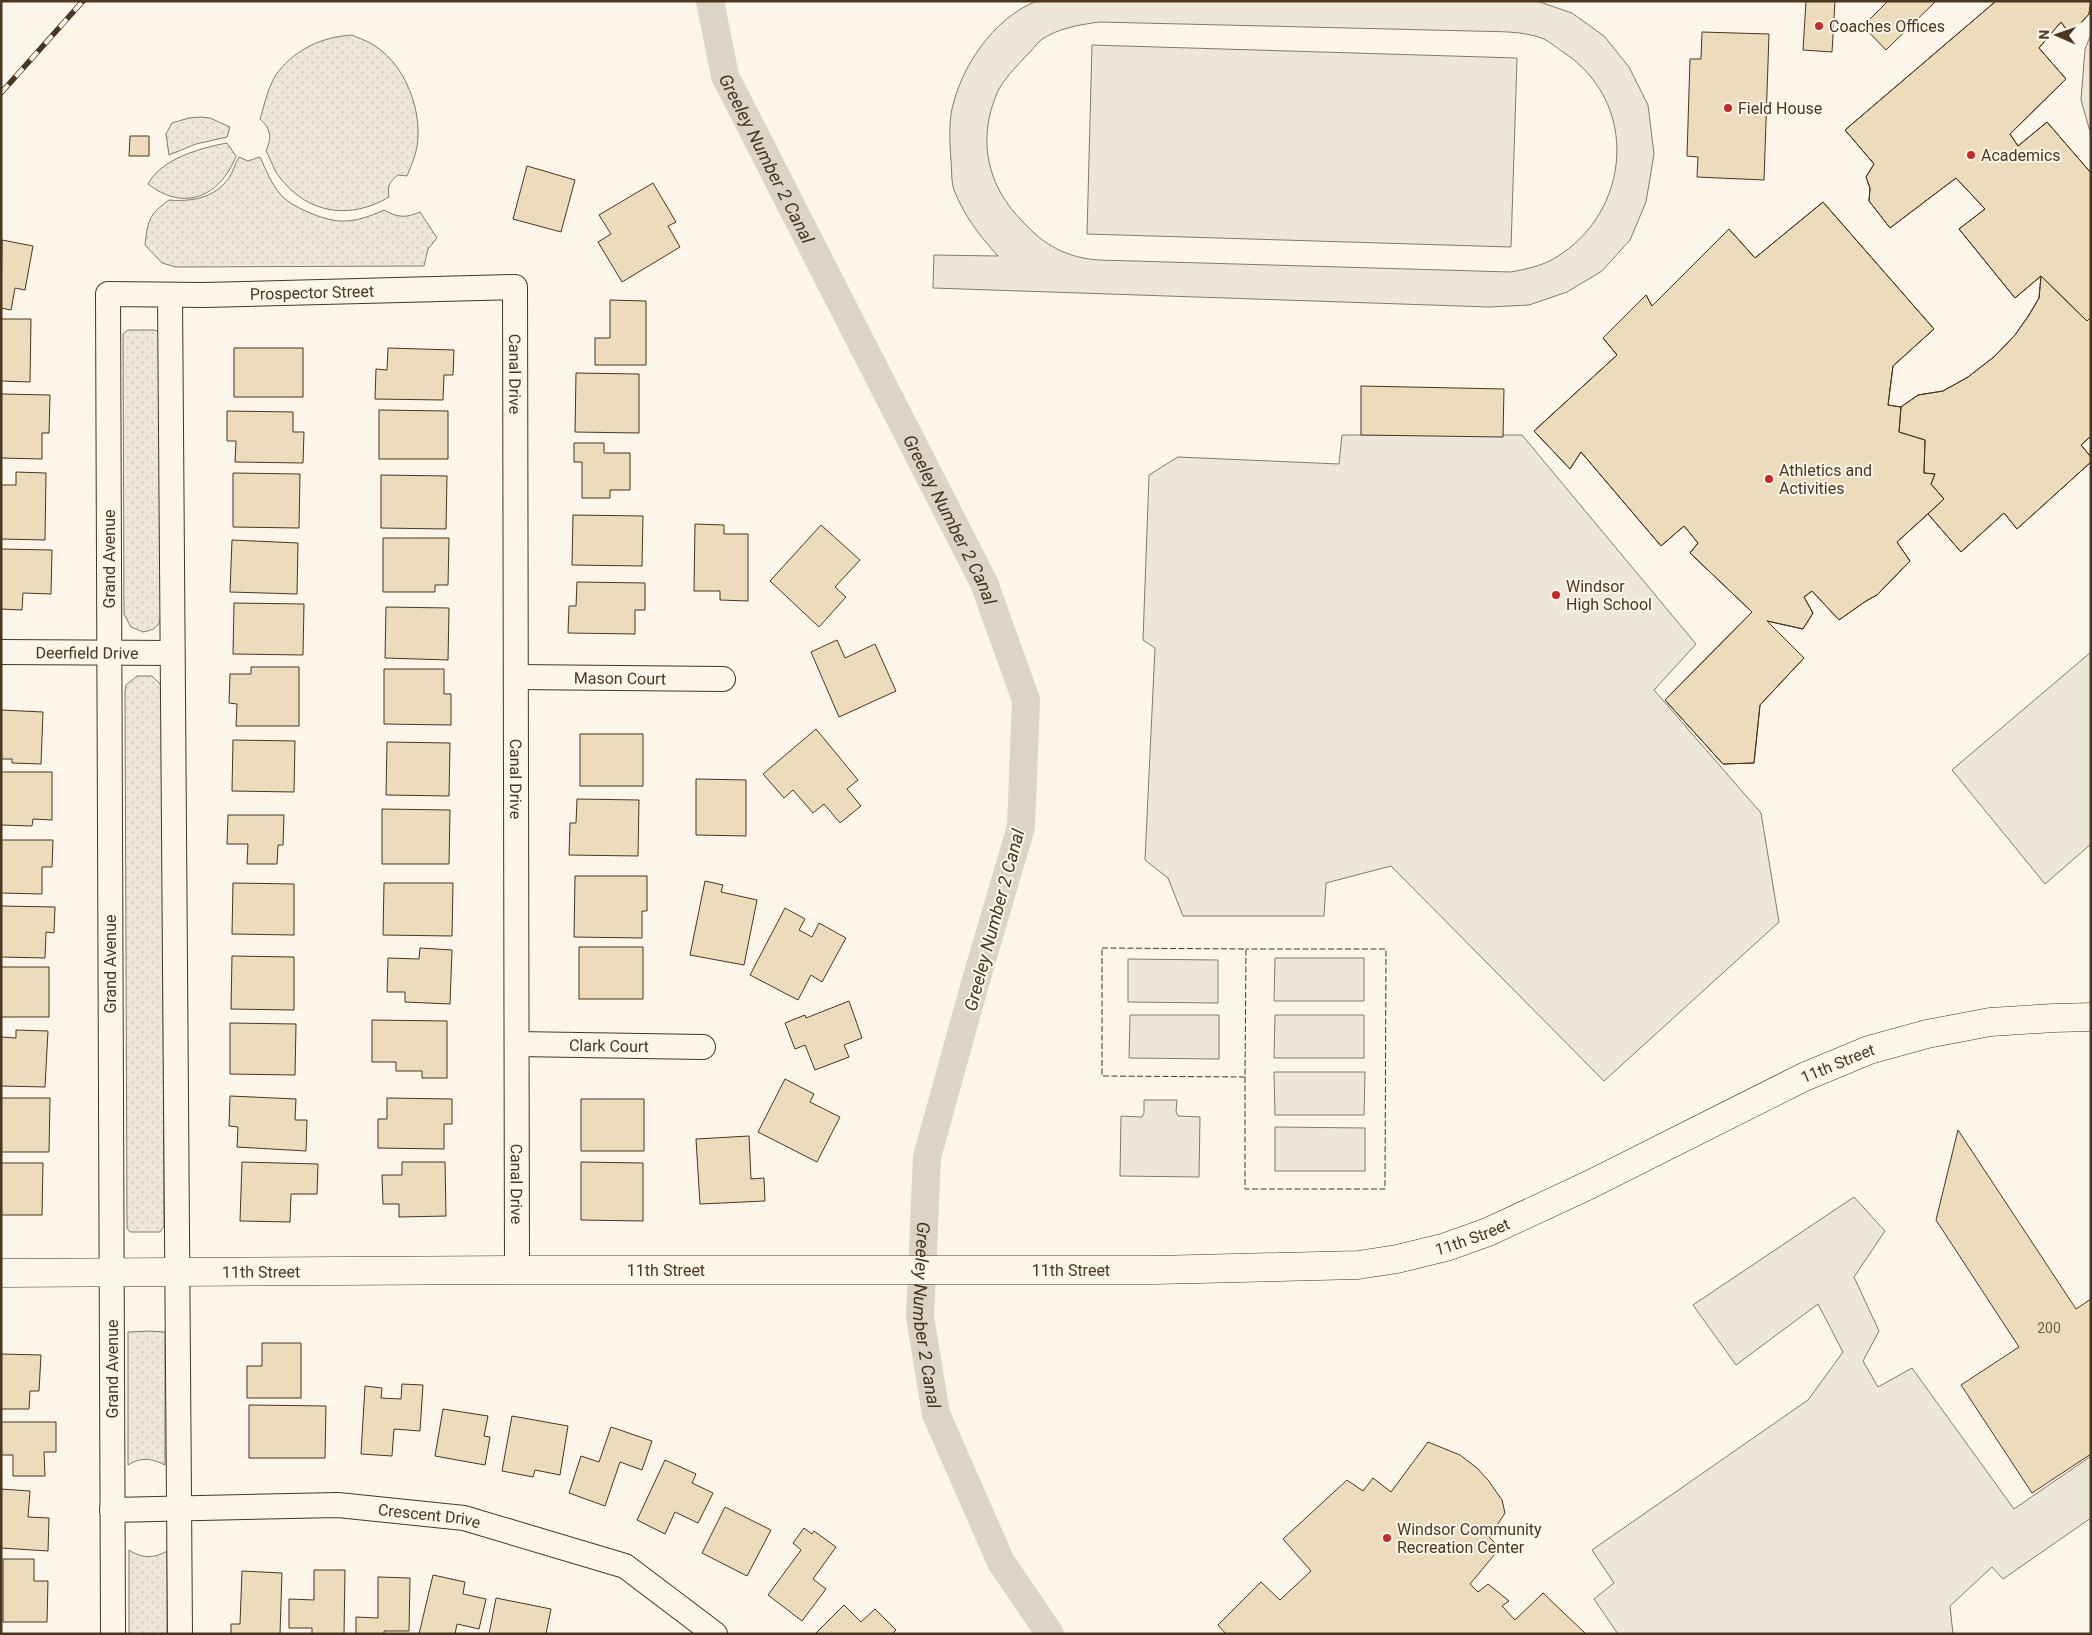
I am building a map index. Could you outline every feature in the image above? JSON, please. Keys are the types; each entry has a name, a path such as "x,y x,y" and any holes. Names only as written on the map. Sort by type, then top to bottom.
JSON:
{"street":[{"name":"Prospector Street","path":"108,294 170,295 515,287"},
{"name":"Canal Drive","path":"515,287 517,1270"},
{"name":"Grand Avenue","path":"108,294 113,1634"},
{"path":"170,295 180,1634"},
{"name":"Deerfield Drive","path":"1,652 172,652"},
{"name":"Mason Court","path":"516,677 723,679"},
{"name":"11th Street","path":"1,1273 982,1270 1292,1268 1358,1265 1397,1259 1446,1247 1488,1232 1589,1185 1804,1077 1869,1050 1927,1034 1990,1022 2091,1018"},
{"name":"Clark Court","path":"516,1044 703,1047"},
{"name":"Crescent Drive","path":"112,1510 338,1505 464,1518 625,1566 715,1634"}],"shaded area":[{"path":"1037,1 1537,1 1572,13 1604,36 1629,67 1648,105 1654,154 1646,202 1630,240 1602,271 1567,292 1529,305 1489,307 933,288 934,255 998,256 973,225 954,190 950,149 950,120 955,97 970,63 993,32 1021,9","holes":["1099,22 1499,32 1536,36 1549,42 1588,73 1605,99 1615,127 1617,156 1612,186 1600,213 1581,238 1555,258 1545,263 1511,272 1099,260 1087,259 1066,253 1048,244 1031,230 1011,208 1001,193 989,162 988,128 991,111 1000,88 1041,40 1069,28"]},
{"path":"2091,34 2091,135 2081,100 2085,49"},
{"path":"352,35 382,51 393,61 401,74 414,102 418,132 417,147 407,176 398,175 391,182 388,190 389,197 360,209 331,210 304,200 292,191 279,176 266,151 270,137 266,126 260,119 272,83 285,64 311,45 331,38"},
{"path":"1092,45 1517,58 1511,247 1087,234"},
{"path":"200,117 210,118 230,127 227,137 196,144 169,155 166,134 172,123"},
{"path":"227,143 236,156 229,170 221,182 200,196 175,197 161,193 148,184 154,175 172,161 205,148"},
{"path":"239,157 248,161 260,157 274,185 285,199 299,208 325,218 351,221 384,210 394,215 402,216 420,212 437,238 428,249 424,266 176,267 162,263 145,245 150,219 169,200 194,199 217,190 229,178"},
{"path":"128,330 154,330 160,332 161,615 156,627 143,632 131,627 124,614 123,334"},
{"path":"1342,435 1522,435 1696,644 1654,690 1761,813 1779,922 1604,1081 1391,866 1326,883 1324,916 1183,916 1168,878 1145,860 1155,648 1143,640 1149,475 1178,457 1339,464"},
{"path":"2091,652 2091,844 2045,884 1952,770"},
{"path":"137,676 152,676 161,685 162,690 164,1226 160,1232 130,1232 127,1228 125,692 126,685"},
{"path":"1275,958 1364,958 1364,1001 1274,1001"},
{"path":"1128,959 1218,960 1218,1003 1128,1002"},
{"path":"1130,1015 1219,1015 1219,1059 1129,1058"},
{"path":"1275,1015 1364,1015 1364,1058 1274,1058"},
{"path":"1274,1072 1365,1072 1364,1115 1275,1115"},
{"path":"1144,1100 1177,1100 1176,1112 1178,1116 1200,1117 1199,1177 1120,1176 1121,1116 1142,1117 1144,1113"},
{"path":"1275,1127 1365,1128 1365,1171 1275,1171"},
{"path":"1854,1197 1885,1231 1854,1277 1879,1331 1863,1361 1878,1387 1912,1368 2014,1509 2091,1456 2091,1518 2003,1579 1992,1567 1950,1606 1953,1634 1618,1634 1594,1599 1614,1583 1592,1550 1808,1400 1843,1352 1818,1304 1736,1365 1693,1305"},
{"path":"128,1332 165,1332 165,1465 146,1459 128,1465"},
{"path":"129,1550 138,1555 148,1556 167,1551 167,1634 129,1634"}],"building":[{"name":"Coaches Offices","path":"1806,1 1835,1 1832,52 1803,50"},
{"path":"1888,1 1936,1 1886,50 1863,26"},
{"name":"Athletics and Activities","path":"1996,1 2091,1 2089,14 2070,35 2061,22 2039,48 2066,79 2010,134 2018,146 2047,122 2091,173 2091,436 2081,445 2091,457 2091,462 2017,529 2004,513 1961,552 1928,514 1897,542 1910,561 1877,595 1839,620 1812,591 1804,597 1813,613 1803,629 1767,621 1804,658 1760,705 1754,763 1723,764 1665,700 1752,612 1690,553 1698,543 1684,526 1661,546 1581,452 1570,469 1534,431 1617,355 1603,338 1646,295 1652,306 1729,229 1755,258 1823,202 1934,329 1893,366 1888,405 1901,407 1918,395 1943,391 1968,377 1995,356 2015,335 2039,298 2041,276 2015,298 1959,229 1985,209 1956,178 1890,228 1869,201 1870,188 1866,177 1874,164 1845,130"},
{"name":"Academics","path":"1996,1 2091,1 2089,14 2070,35 2061,22 2039,48 2066,79 2010,134 2018,146 2047,122 2091,173 2091,317 2087,321 2041,276 2015,298 1959,229 1985,209 1956,178 1890,228 1869,201 1870,188 1866,177 1874,164 1845,130"},
{"name":"Field House","path":"1702,32 1769,34 1764,180 1697,177 1698,157 1687,156 1690,59 1701,59"},
{"path":"130,136 149,136 149,156 129,156"},
{"path":"527,166 575,180 561,232 513,219"},
{"path":"653,183 676,222 668,226 680,247 622,282 598,242 611,234 599,215"},
{"name":"Athletics and Activities","path":"1823,202 1934,329 1893,366 1888,405 1901,407 1899,432 1925,440 1924,473 1935,474 1931,484 1944,499 1897,542 1910,561 1877,595 1839,620 1812,591 1804,597 1813,613 1803,629 1767,621 1804,658 1760,705 1754,763 1723,764 1665,700 1752,612 1690,553 1698,543 1684,526 1661,546 1581,452 1570,469 1534,431 1617,355 1603,338 1646,295 1652,306 1729,229 1755,258"},
{"path":"2,240 33,246 25,290 15,288 11,310 1,308"},
{"path":"2041,276 2087,321 2091,317 2091,436 2081,445 2091,457 2091,462 2017,529 2004,513 1961,552 1928,514 1944,499 1931,484 1935,474 1924,473 1925,440 1899,432 1901,407 1918,395 1943,391 1968,377 1995,356 2015,335 2039,298"},
{"path":"610,300 646,301 646,365 595,365 595,338 610,338"},
{"path":"1,319 31,319 30,382 1,381"},
{"path":"234,348 303,348 303,397 234,397"},
{"path":"388,348 454,350 453,375 444,375 443,400 375,399 376,369 387,370"},
{"path":"576,373 639,374 639,433 575,432"},
{"path":"1361,386 1504,389 1503,437 1361,435"},
{"path":"1,394 50,395 49,433 42,433 42,459 1,458"},
{"path":"379,410 448,411 448,459 379,459"},
{"path":"227,411 293,412 293,432 304,432 303,463 235,462 236,441 227,441"},
{"path":"574,443 604,443 604,453 630,453 630,490 610,490 610,498 582,498 582,462 574,462"},
{"path":"16,472 46,473 45,540 1,539 1,485 16,485"},
{"path":"233,473 300,474 299,528 233,527"},
{"path":"381,475 447,476 446,529 381,528"},
{"path":"573,515 643,516 642,566 572,565"},
{"path":"695,524 724,525 724,534 748,534 748,601 720,600 720,591 694,591"},
{"path":"821,525 860,560 835,587 846,597 819,627 770,581"},
{"path":"383,538 449,538 448,585 435,585 435,592 383,592"},
{"path":"232,540 298,543 297,594 230,592"},
{"path":"1,549 52,550 51,594 23,593 22,610 1,609"},
{"path":"577,582 645,583 645,610 635,610 635,634 568,633 569,606 576,606"},
{"path":"234,603 304,604 303,655 233,654"},
{"path":"386,607 449,608 448,660 385,658"},
{"path":"837,640 845,658 875,644 896,691 839,717 811,652"},
{"path":"251,667 299,667 299,726 236,726 237,704 229,703 230,674 251,674"},
{"path":"384,669 444,669 444,694 451,694 451,725 384,724"},
{"path":"1,710 43,712 41,764 12,763 12,759 1,759"},
{"path":"816,729 858,780 847,789 861,806 840,823 824,804 813,813 793,790 784,798 763,774"},
{"path":"580,734 643,734 643,786 580,786"},
{"path":"233,740 295,741 294,792 232,791"},
{"path":"387,742 450,743 449,796 386,795"},
{"path":"1,772 52,772 52,820 33,819 32,826 1,825"},
{"path":"696,779 746,780 746,836 696,835"},
{"path":"577,799 639,800 638,856 569,855 570,823 576,823"},
{"path":"382,809 450,810 449,864 382,864"},
{"path":"228,815 284,815 283,845 278,845 277,864 247,864 248,844 227,844"},
{"path":"1,840 53,840 52,867 42,867 42,894 1,893"},
{"path":"575,876 647,876 647,911 642,911 642,938 574,937"},
{"path":"705,881 723,885 721,892 757,900 744,965 690,955"},
{"path":"233,883 294,884 294,935 232,934"},
{"path":"384,883 453,883 452,936 383,935"},
{"path":"1,906 55,907 54,933 46,932 45,958 1,957"},
{"path":"785,908 805,919 799,930 812,937 819,923 846,938 822,982 811,975 798,1000 750,975"},
{"path":"579,947 643,947 643,999 579,999"},
{"path":"420,948 452,950 450,1004 405,1002 405,992 387,992 388,958 419,959"},
{"path":"232,956 294,957 294,1010 231,1009"},
{"path":"1,967 49,967 49,1017 1,1017"},
{"path":"849,1001 862,1038 844,1045 849,1057 815,1070 805,1045 795,1049 785,1023 805,1015 806,1018"},
{"path":"372,1020 447,1021 447,1078 422,1078 422,1071 396,1071 396,1062 372,1062"},
{"path":"230,1023 296,1024 295,1075 230,1074"},
{"path":"16,1030 48,1031 45,1087 1,1086 1,1037 16,1038"},
{"path":"785,1079 814,1094 810,1102 840,1117 817,1162 758,1132"},
{"path":"230,1096 296,1099 295,1120 307,1120 306,1151 237,1147 238,1127 229,1126"},
{"path":"1,1098 50,1098 49,1152 1,1152"},
{"path":"387,1098 452,1099 452,1124 444,1124 444,1149 378,1148 378,1119 387,1119"},
{"path":"581,1099 644,1099 644,1151 581,1151"},
{"path":"1958,1130 2076,1309 2091,1299 2091,1454 2032,1493 1961,1385 2019,1347 1936,1220"},
{"path":"749,1136 751,1179 764,1178 765,1201 700,1204 696,1139"},
{"path":"242,1162 318,1164 317,1194 291,1194 290,1222 240,1221"},
{"path":"402,1162 445,1162 446,1216 399,1217 399,1204 383,1204 382,1175 402,1175"},
{"path":"581,1162 643,1163 643,1221 581,1220"},
{"path":"1,1163 43,1163 42,1215 1,1215"},
{"path":"262,1343 301,1343 301,1398 247,1398 247,1366 262,1366"},
{"path":"1,1354 41,1355 39,1391 30,1391 29,1409 1,1409"},
{"path":"402,1384 423,1385 420,1431 394,1429 392,1456 361,1454 365,1386 382,1388 381,1398 401,1399"},
{"path":"249,1405 326,1406 325,1458 249,1458"},
{"path":"443,1409 488,1416 484,1436 490,1437 485,1465 435,1456"},
{"path":"512,1416 568,1426 560,1475 535,1470 533,1477 502,1471"},
{"path":"1,1422 56,1422 56,1452 44,1452 45,1476 13,1476 13,1455 1,1455"},
{"path":"611,1427 652,1441 642,1470 620,1462 605,1506 569,1493 581,1456 599,1462"},
{"name":"Windsor Community Recreation Center","path":"1428,1442 1460,1455 1477,1468 1502,1500 1505,1513 1489,1537 1500,1548 1470,1584 1478,1592 1488,1584 1509,1601 1502,1606 1515,1620 1543,1593 1586,1634 1226,1634 1218,1625 1261,1582 1280,1600 1311,1571 1283,1539 1347,1480 1363,1491 1373,1478 1391,1492"},
{"path":"665,1460 696,1474 692,1483 713,1493 698,1523 675,1512 665,1534 637,1520"},
{"path":"1,1489 30,1491 28,1517 49,1518 48,1551 1,1548"},
{"path":"725,1507 771,1530 747,1576 702,1553"},
{"path":"804,1528 812,1534 814,1531 836,1547 813,1579 826,1589 802,1621 768,1595 801,1550 793,1543"},
{"path":"3,1559 34,1559 34,1581 48,1581 47,1622 3,1622"},
{"path":"314,1570 345,1570 344,1634 312,1634 312,1628 289,1628 289,1599 314,1600"},
{"path":"242,1571 282,1573 280,1634 231,1634 231,1624 240,1624"},
{"path":"433,1575 465,1582 463,1594 486,1599 479,1629 457,1624 455,1634 419,1634"},
{"path":"378,1577 410,1578 409,1631 384,1631 384,1634 356,1634 356,1617 378,1618"},
{"path":"496,1598 551,1609 546,1634 489,1634"},
{"path":"844,1605 861,1622 875,1609 896,1630 892,1634 815,1634"}],"waterway":[{"name":"Greeley Number 2 Canal","path":"710,1 725,76 984,583 1026,700 1021,827 927,1157 920,1317 936,1414 1001,1562 1050,1634"}],"railway":[{"path":"1,93 83,1"}],"fence":[{"path":"1102,948 1246,949 1245,1077 1102,1076 1102,948"},
{"path":"1245,1077 1245,1189 1385,1189 1386,949 1246,949"}],"place":[{"name":"Coaches Offices","path":"1819,26"},
{"name":"Field House","path":"1728,108"},
{"name":"Academics","path":"1971,155"},
{"name":"Athletics and Activities","path":"1769,479"},
{"name":"Windsor High School","path":"1556,595"},
{"name":"Windsor Community Recreation Center","path":"1387,1538"}]}
